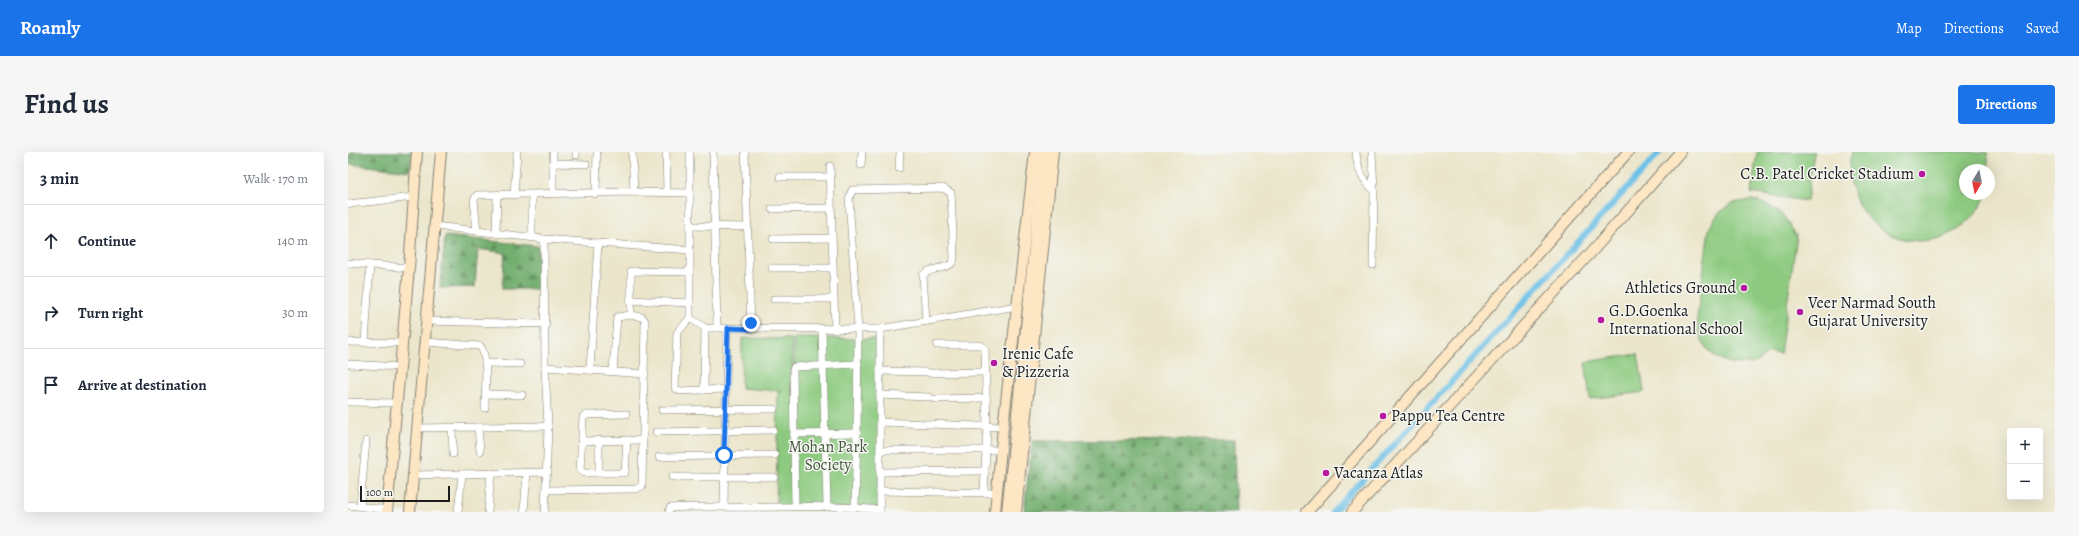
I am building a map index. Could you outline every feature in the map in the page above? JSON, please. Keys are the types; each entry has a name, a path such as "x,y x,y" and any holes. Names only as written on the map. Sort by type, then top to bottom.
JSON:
{"street":[{"path":"348,505 388,511 418,152"},
{"path":"410,512 441,152"},
{"path":"514,195 517,152"},
{"path":"553,152 553,194"},
{"path":"596,194 597,152"},
{"path":"632,152 634,192"},
{"path":"666,152 667,192"},
{"path":"690,152 690,318 677,333 674,386 680,391 726,389"},
{"path":"713,152 717,328"},
{"path":"745,152 751,329"},
{"path":"861,166 862,152"},
{"path":"899,168 900,152"},
{"path":"995,512 1003,427 1035,152"},
{"path":"1000,512 1038,152"},
{"path":"1006,512 1044,152"},
{"path":"1016,512 1053,152"},
{"path":"1356,152 1360,171 1368,184 1374,190"},
{"path":"1372,152 1374,190 1372,265"},
{"path":"1307,512 1628,152"},
{"path":"1352,512 1588,257 1680,152"},
{"path":"553,163 586,164"},
{"path":"830,166 835,330"},
{"path":"780,177 831,177"},
{"path":"855,507 858,329 849,199 850,192 855,189 943,188 951,194 954,259 950,265 930,271 923,275 926,321"},
{"path":"477,231 475,197 480,195 596,194 634,192 690,193"},
{"path":"532,194 532,237"},
{"path":"496,233 497,195"},
{"path":"348,204 414,196"},
{"path":"772,209 831,208"},
{"path":"435,226 544,239 690,250"},
{"path":"690,226 748,227"},
{"path":"773,239 831,238"},
{"path":"544,239 546,324 545,367 548,426 548,472 545,512"},
{"path":"590,370 598,243"},
{"path":"348,264 409,268"},
{"path":"365,342 370,265"},
{"path":"772,268 832,268"},
{"path":"631,315 630,273 633,270 690,272"},
{"path":"774,298 833,298"},
{"path":"630,300 690,303"},
{"path":"690,318 705,328 822,330 880,329 1017,306"},
{"path":"546,490 639,488 643,482 646,322 642,317 631,315 619,316 616,319 614,371"},
{"path":"426,321 546,324"},
{"path":"704,390 705,328"},
{"path":"724,506 728,328"},
{"path":"669,512 670,508 705,509 724,506 742,509 776,510 795,505 828,505 880,511 880,329"},
{"path":"822,330 828,505"},
{"path":"348,342 403,343"},
{"path":"424,342 477,344 483,349 485,363 485,408"},
{"path":"937,345 981,345 985,349 987,427 984,493"},
{"path":"485,363 520,364"},
{"path":"348,364 400,367"},
{"path":"795,505 792,370 794,367 858,364"},
{"path":"545,367 645,374"},
{"path":"880,371 929,373 985,372"},
{"path":"485,394 522,395"},
{"path":"880,395 931,398 986,398"},
{"path":"348,402 397,403"},
{"path":"662,410 774,408"},
{"path":"626,414 584,416 581,422 580,470 584,473 625,473 627,440"},
{"path":"880,422 1003,427"},
{"path":"418,428 548,426"},
{"path":"478,427 480,452"},
{"path":"452,428 453,454"},
{"path":"656,432 773,430"},
{"path":"794,434 826,435 857,433"},
{"path":"599,440 599,473"},
{"path":"581,441 643,440"},
{"path":"360,506 366,441"},
{"path":"880,450 1001,450"},
{"path":"659,457 775,455"},
{"path":"880,472 985,471"},
{"path":"524,512 527,472"},
{"path":"414,476 548,472"},
{"path":"488,512 491,473"},
{"path":"458,512 462,474"},
{"path":"672,477 774,477"},
{"path":"880,492 996,493"}],"green space":[{"path":"348,152 412,152 410,171 348,164"},
{"path":"1757,152 1814,152 1807,201 1751,193"},
{"path":"1852,152 1987,152 1988,164 1959,164 1959,200 1984,200 1973,217 1961,227 1945,236 1929,240 1912,240 1896,237 1881,229 1868,219 1858,205 1850,179 1849,165"},
{"path":"1752,200 1766,205 1778,212 1788,222 1794,235 1797,235 1780,354 1769,352 1755,363 1729,363 1721,360 1708,350 1700,336 1698,327 1697,318 1709,229 1718,214 1732,203"},
{"path":"445,236 538,246 539,289 502,289 505,253 478,249 475,287 440,288"},
{"name":"Mohan Park Society","path":"742,338 792,339 792,391 794,391 794,338 881,339 879,508 776,507 778,391 782,391 741,388"},
{"path":"1638,354 1644,392 1590,399 1585,362"},
{"path":"1234,440 1236,512 1024,512 1032,441"}],"waterway":[{"path":"1333,512 1660,152"}],"place":[{"name":"C.B. Patel Cricket Stadium","path":"1922,174"},
{"name":"Athletics Ground","path":"1744,288"},
{"name":"Veer Narmad South Gujarat University","path":"1800,312"},
{"name":"G.D.Goenka International School","path":"1601,320"},
{"name":"Irenic Cafe & Pizzeria","path":"994,363"},
{"name":"Pappu Tea Centre","path":"1383,416"},
{"name":"Vacanza Atlas","path":"1326,473"}],"route":[{"path":"724,455 728,328 751,329 751,323"}]}
